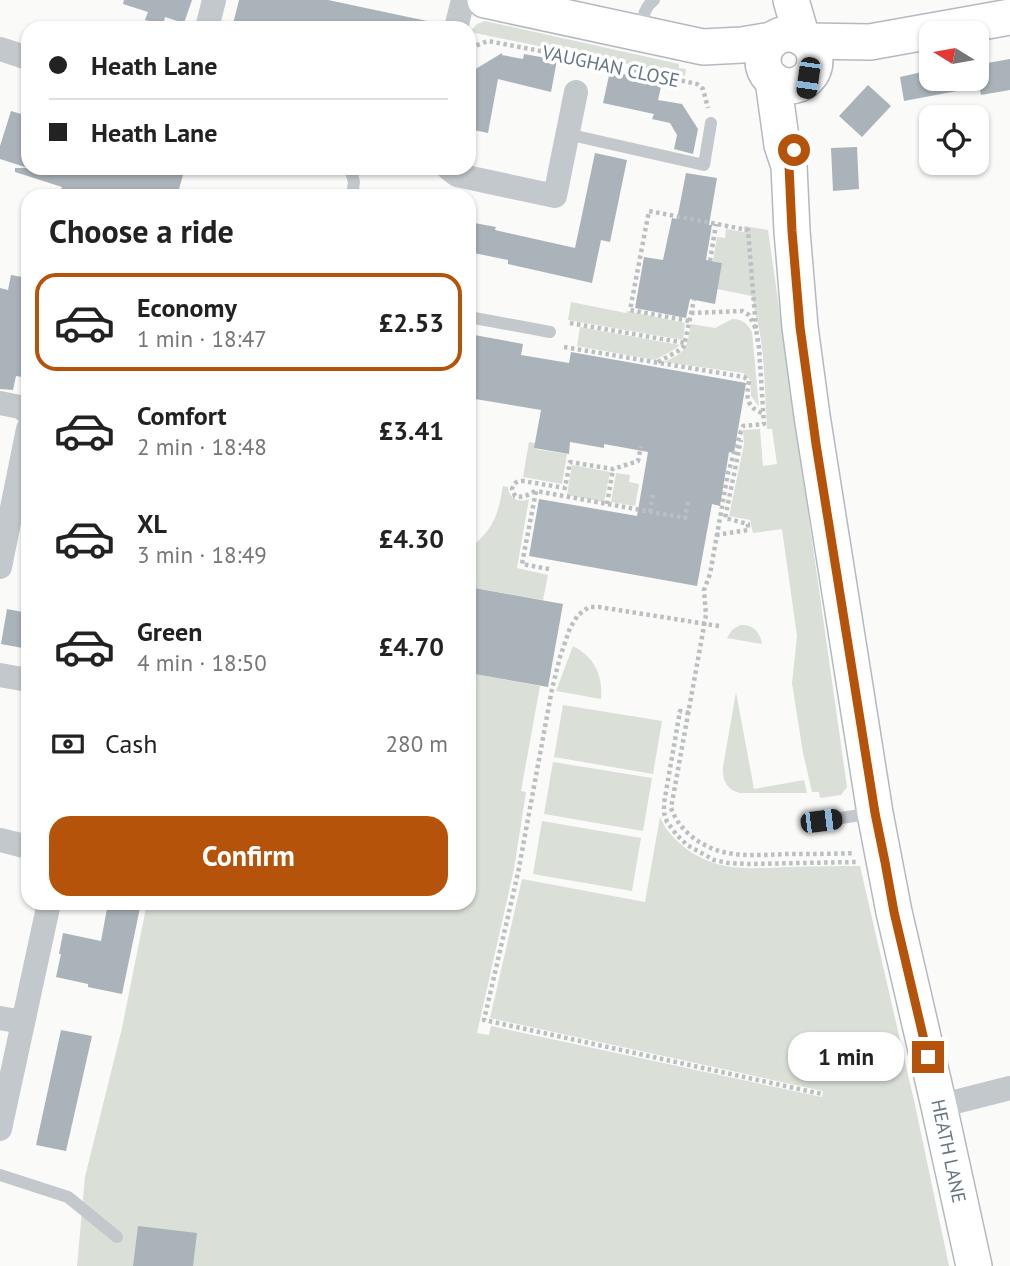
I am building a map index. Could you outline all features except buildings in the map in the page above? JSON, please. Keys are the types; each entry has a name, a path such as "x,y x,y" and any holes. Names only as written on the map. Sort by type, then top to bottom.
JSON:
{"street":[{"path":"208,21 214,0"},
{"path":"458,21 463,0"},
{"name":"HEATH LANE","path":"788,0 805,95 789,166"},
{"path":"501,2 640,33 692,68 731,62 781,85 800,84 796,52"},
{"path":"692,68 737,46 796,52 834,43 870,42 1010,17"},
{"path":"0,49 21,56"},
{"name":"HEATH LANE","path":"771,79 782,145 789,166 800,327 810,403 875,813 894,912 940,1106 974,1266"},
{"name":"VAUGHAN CLOSE","path":"457,175 552,208 576,92"},
{"path":"0,403 21,408"},
{"path":"0,567 21,492"},
{"path":"0,675 21,679"},
{"path":"0,840 21,845"},
{"path":"0,1129 11,1020 47,910"},
{"path":"940,1106 1010,1088"}],"lane":[{"path":"640,33 643,15 654,0"},
{"path":"567,134 704,165 712,123"},
{"path":"476,318 551,332"},
{"path":"821,821 875,813"},
{"path":"0,1175 68,1197 117,1237"}],"path":[{"name":"VAUGHAN CLOSE","path":"476,45 488,41 583,59 692,68 697,84 704,89 712,123"},
{"path":"689,321 630,310 649,211 748,230 764,414 764,424 743,426 728,473 710,573 704,590 705,623 671,808 681,827 700,843 721,853 746,856 884,857"},
{"path":"710,261 716,224"},
{"path":"657,362 684,346 694,300"},
{"path":"691,313 742,311 749,315 755,329"},
{"path":"570,323 685,343"},
{"path":"564,346 744,377 749,381 747,397 750,405 764,414"},
{"path":"716,535 748,530 748,524 725,518 741,444 741,431"},
{"path":"641,446 638,461 613,469 570,462 565,488 517,481 512,489 515,496 520,497 526,497 536,491 685,518 688,500"},
{"path":"607,504 613,469"},
{"path":"536,491 522,564 549,569"},
{"path":"650,512 653,494"},
{"path":"719,626 589,607 578,615 570,628 552,689 518,873 484,1020 822,1094"},
{"path":"689,713 680,711 664,803 664,813 671,828 687,845 715,860 728,863 884,857"}],"shaded area":[{"path":"485,21 679,64 679,68 686,69 685,76 476,33 477,24"},
{"path":"744,226 768,230 847,787 841,795 820,798 819,792 812,792 803,753 792,683 797,636 782,529 753,533 750,520 729,516 744,444 743,430 760,429 763,466 777,464 772,429 767,429 762,351 752,296 717,289 722,263 713,261 717,237 725,238 726,229 744,232"},
{"path":"571,302 685,323 683,340 568,320"},
{"path":"732,319 744,322 752,332 759,407 751,396 750,380 743,373 664,362 685,348 691,324 715,328"},
{"path":"580,327 680,345 655,360 577,346"},
{"path":"529,442 535,443 535,449 567,454 562,484 523,477"},
{"path":"572,465 610,472 604,502 567,495"},
{"path":"616,473 630,475 629,482 639,484 635,506 611,502"},
{"path":"503,486 508,487 510,495 515,499 529,499 517,568 548,575 543,600 476,588 476,542 489,529 499,506"},
{"path":"740,625 755,630 762,644 727,638 732,630"},
{"path":"573,646 587,656 596,668 601,699 556,691"},
{"path":"476,674 540,686 521,791 526,792 514,869 477,1033 489,1035 491,1026 822,1097 823,1091 490,1018 522,879 645,902 660,817 670,833 684,847 710,862 736,868 860,866 949,1266 77,1266 85,1177 122,1028 146,910 476,910"},
{"path":"736,692 754,789 804,780 807,793 740,793 726,784 723,767"},
{"path":"563,705 662,721 653,774 554,757"},
{"path":"553,762 652,778 643,831 544,814"},
{"path":"542,821 641,838 632,891 533,874"}],"route":[{"path":"794,150 789,166 792,231 800,327 812,416 875,813 894,912 928,1057"}]}
